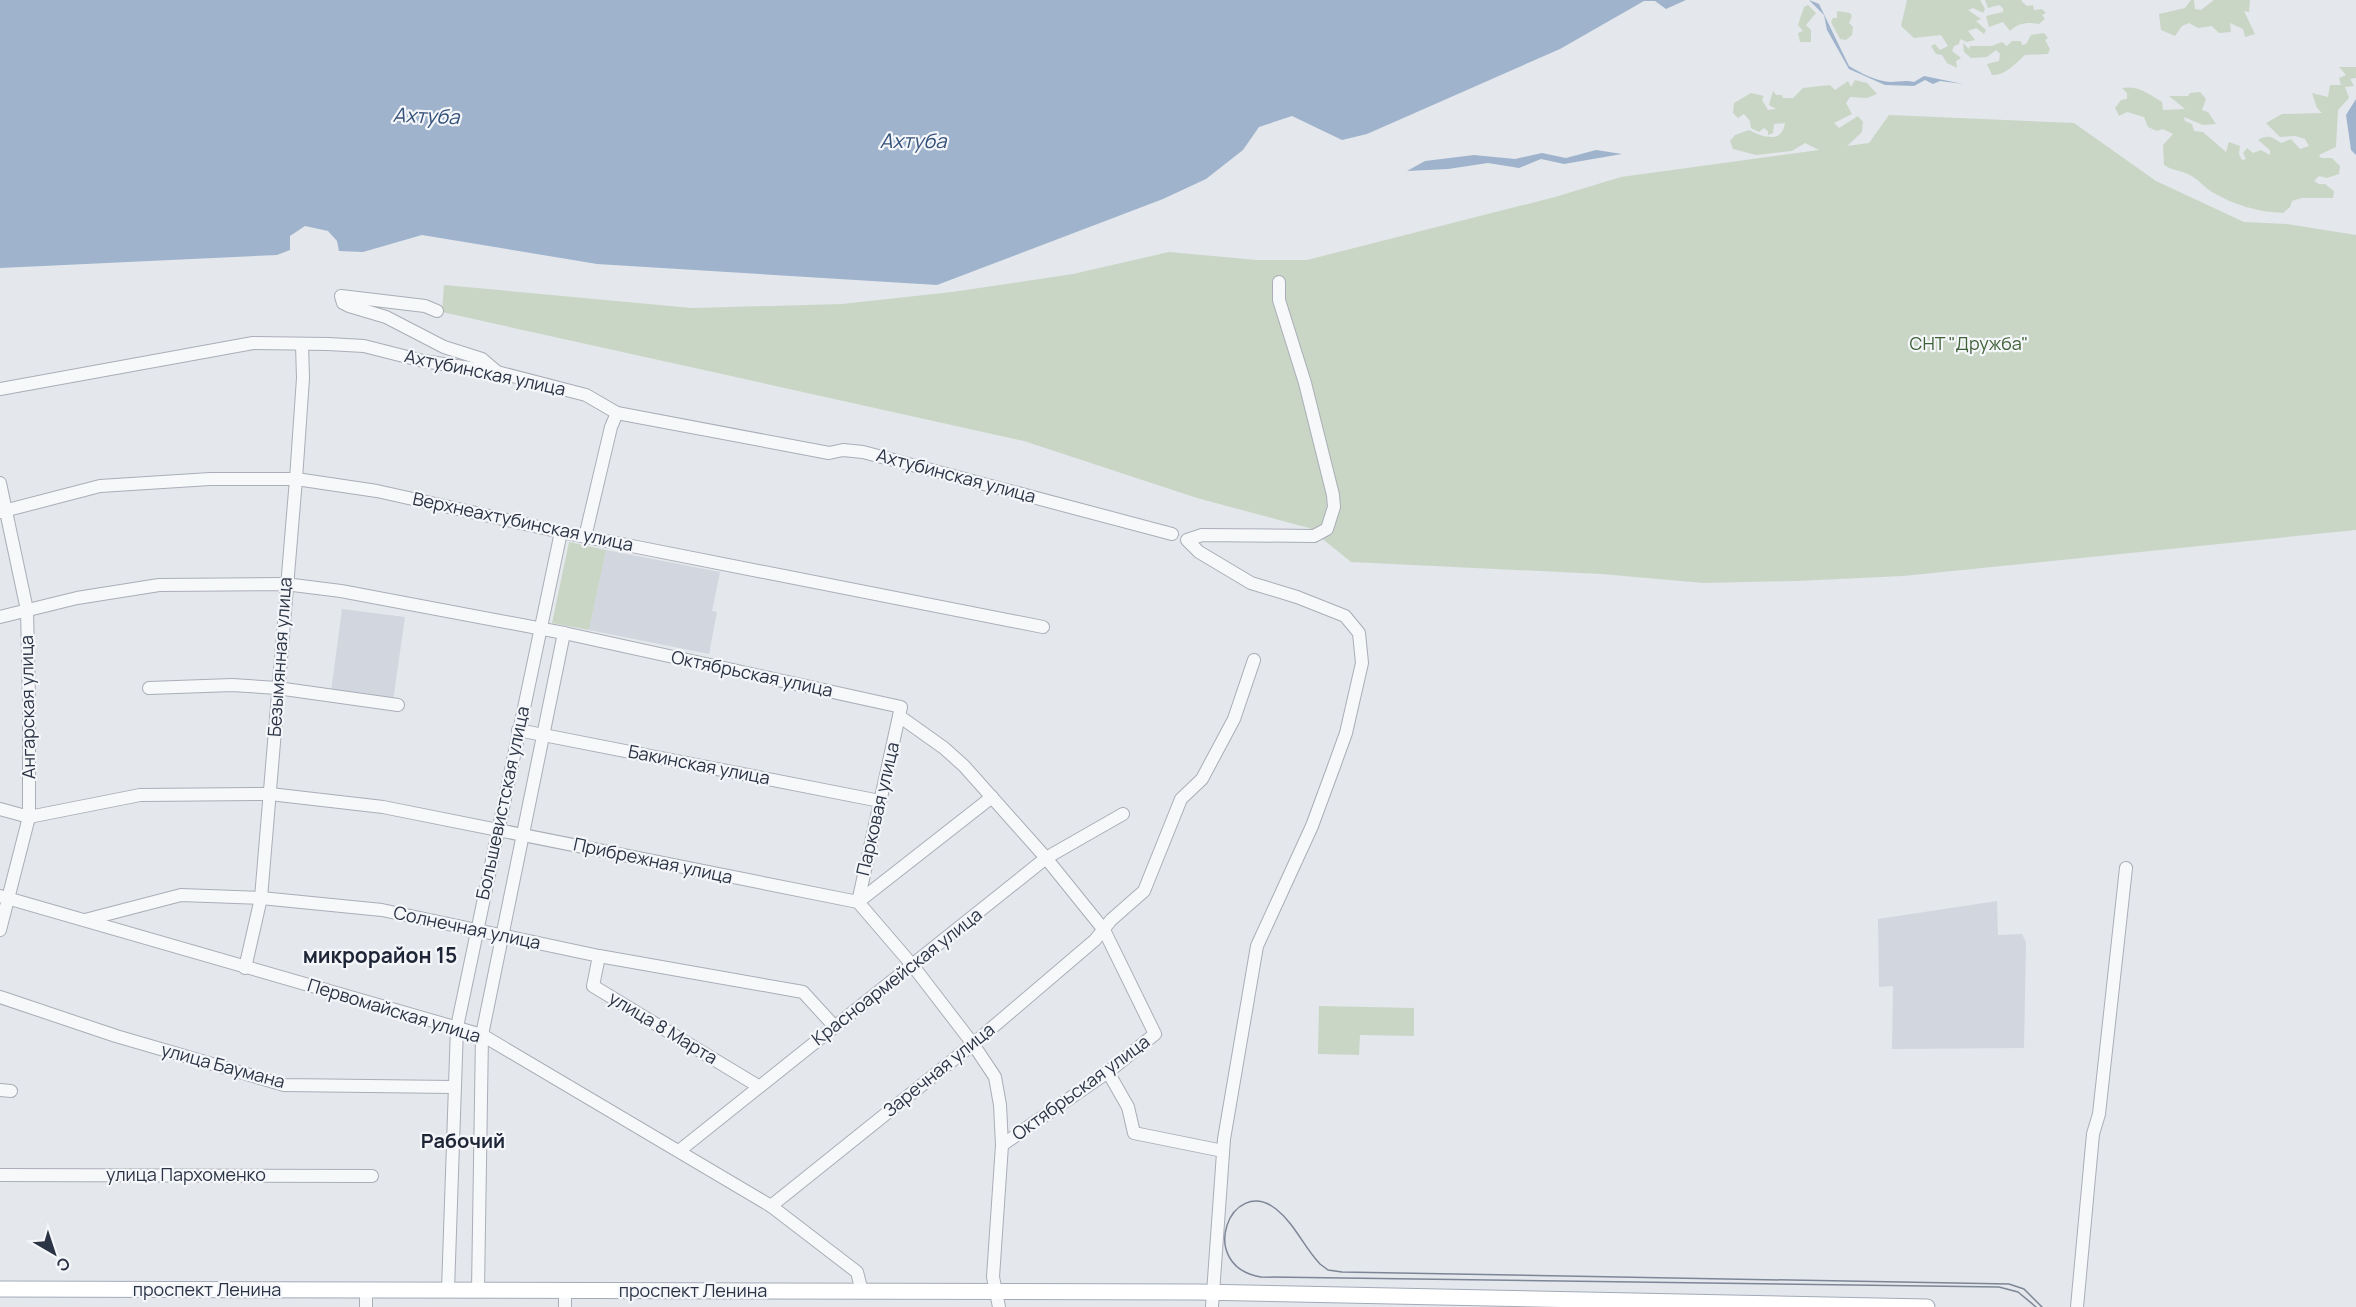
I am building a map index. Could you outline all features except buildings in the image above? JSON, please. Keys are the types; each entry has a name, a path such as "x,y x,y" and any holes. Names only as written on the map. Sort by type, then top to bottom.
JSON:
{"main road":[{"name":"проспект Ленина","path":"0,1289 862,1292 998,1299 1927,1307"}],"street":[{"path":"1212,1300 1224,1145 1257,946 1312,826 1334,769 1346,733 1362,663 1359,633 1345,616 1297,597 1251,584 1199,552 1187,540 1202,535 1314,536 1327,529 1334,507 1334,495 1305,383 1279,300 1279,282"},
{"path":"437,311 424,306 341,296 340,300 349,306 386,317 444,347 482,359 497,372"},
{"name":"Ахтубинская улица","path":"0,389 253,343 364,346 423,361 497,372 586,394 616,413 829,453 843,450 863,452 1172,534"},
{"name":"Безымянная улица","path":"245,968 261,898 285,584 296,479 303,378 302,344"},
{"path":"585,537 616,413"},
{"name":"Верхнеахтубинская улица","path":"3,511 99,486 210,479 296,479 377,491 585,537 1043,627"},
{"name":"Ангарская улица","path":"0,483 3,511 27,610 29,817 4,897 0,930"},
{"name":"Большевистская улица","path":"448,1290 453,1087 457,1027 561,532"},
{"name":"Октябрьская улица","path":"0,617 77,598 159,585 285,584 341,591 540,628 901,708 899,716 944,748 992,797 1046,858 1104,930 1155,1034 1108,1072 1002,1145"},
{"name":"Большевистская улица","path":"478,1290 482,1035 564,633"},
{"name":"Заречная улица","path":"771,1206 973,1044 1104,930 1110,920 1144,891 1181,799 1202,779 1234,719 1254,660"},
{"path":"149,688 232,684 278,688 398,705"},
{"name":"Парковая улица","path":"858,902 899,716"},
{"name":"Бакинская улица","path":"518,730 880,801"},
{"name":"Прибрежная улица","path":"0,809 29,817 140,795 270,794 383,807 858,902"},
{"path":"992,797 858,902 914,966 995,1077 1000,1105 1002,1145 993,1277 998,1299"},
{"name":"Красноармейская улица","path":"680,1151 758,1086 914,966 1046,858 1123,814"},
{"path":"2077,1307 2093,1134 2099,1114 2126,868"},
{"name":"Солнечная улица","path":"84,920 181,895 261,898 382,910 599,956 803,992 835,1027"},
{"name":"Первомайская улица","path":"4,897 482,1035 771,1206 857,1272 862,1292"},
{"name":"улица 8 Марта","path":"599,956 593,986 758,1086"},
{"name":"улица Баумана","path":"0,997 116,1036 284,1085 453,1087"},
{"path":"1108,1072 1128,1107 1134,1133 1224,1145"},
{"name":"улица Пархоменко","path":"0,1175 372,1176"},
{"path":"366,1290 366,1307"},
{"path":"565,1291 565,1307"}],"shaded area":[{"path":"606,550 720,572 712,611 717,612 709,654 589,630"},
{"path":"342,609 405,617 393,701 331,692"},
{"path":"1997,901 1998,935 2022,934 2026,942 2024,1048 1892,1049 1893,986 1879,987 1878,919"}],"green space":[{"path":"1907,0 1980,0 1985,9 1983,13 1973,8 1968,10 1981,19 1976,21 1986,30 1984,34 1976,28 1968,31 1975,40 1967,42 1960,39 1959,44 1954,46 1952,51 1961,58 1956,61 1957,68 1947,63 1942,55 1936,54 1931,46 1935,44 1940,50 1948,46 1941,35 1914,38 1901,26"},
{"path":"1985,0 2022,0 2027,6 2033,5 2034,10 2042,9 2046,13 2042,15 2045,19 2039,24 2016,26 2010,31 2003,22 1989,27 1986,16 2003,12 2003,8 1999,5 1988,8"},
{"path":"2191,0 2194,0 2195,9 2201,10 2214,0 2250,0 2249,12 2244,11 2255,34 2245,37 2243,29 2230,23 2231,32 2219,33 2212,26 2198,28 2189,23 2182,26 2175,36 2161,30 2159,14 2185,8"},
{"path":"1808,5 1816,13 1806,25 1811,30 1811,42 1800,42 1798,33 1803,31 1798,25 1804,7"},
{"path":"1837,11 1850,13 1852,16 1849,23 1853,27 1852,35 1846,40 1840,39 1831,22 1833,18 1837,18"},
{"path":"2044,33 2048,38 2045,40 2050,49 2048,54 2025,55 2010,68 1997,75 1992,75 1987,64 1999,61 2000,54 1996,50 1987,57 1971,58 1964,52 1963,43 1969,49 1970,46 1992,46 2002,42 2007,46 2012,41 2021,41 2022,45 2026,44 2031,35"},
{"path":"2339,67 2356,67 2356,78 2350,79 2354,86 2345,87 2349,98 2338,110 2336,147 2319,155 2321,158 2332,158 2340,166 2339,174 2327,178 2319,176 2314,181 2325,184 2334,191 2333,198 2302,198 2292,201 2290,207 2283,213 2255,209 2229,201 2212,192 2190,175 2164,165 2163,145 2173,134 2163,129 2157,131 2148,127 2144,117 2127,112 2119,116 2115,108 2121,100 2127,99 2127,93 2122,88 2128,87 2148,93 2162,102 2163,110 2185,109 2169,96 2188,96 2190,93 2200,92 2206,99 2202,110 2208,112 2216,124 2203,125 2184,117 2185,121 2192,124 2194,131 2203,132 2226,152 2229,142 2240,146 2239,154 2242,160 2246,159 2243,153 2247,148 2253,153 2261,150 2270,155 2270,150 2258,140 2270,137 2281,143 2291,139 2300,149 2309,146 2305,139 2295,136 2280,137 2266,123 2282,114 2322,113 2317,108 2312,93 2328,97 2330,85 2341,85 2339,78 2346,75"},
{"name":"СНТ \"Дружба\"","path":"1855,80 1867,83 1877,94 1867,98 1850,97 1846,103 1852,114 1834,123 1839,128 1858,116 1863,122 1862,132 1847,146 1869,143 1889,115 2074,123 2156,181 2244,222 2287,224 2356,235 2356,530 1903,576 1796,581 1704,583 1601,574 1351,562 1309,528 1197,498 1024,441 442,312 444,285 692,308 842,304 952,292 1073,274 1169,252 1257,260 1307,260 1555,197 1621,177 1819,150 1805,143 1792,151 1756,155 1733,149 1730,141 1735,135 1749,130 1760,135 1776,136 1783,130 1785,123 1774,124 1773,133 1768,135 1768,131 1764,128 1759,132 1751,128 1750,121 1744,114 1738,118 1733,113 1734,103 1751,93 1764,96 1762,100 1768,110 1776,109 1769,105 1773,91 1776,95 1782,95 1783,98 1793,98 1803,88 1830,85 1835,90 1848,81 1851,87"},
{"path":"569,542 606,550 589,630 552,623"},
{"path":"1319,1006 1414,1008 1414,1036 1360,1035 1359,1055 1318,1054"}],"water":[{"name":"Ахтуба","path":"0,0 1686,0 1666,9 1655,1 1644,1 1560,49 1367,134 1342,140 1292,116 1259,127 1243,150 1206,179 1163,199 937,285 597,264 422,235 363,252 339,251 337,241 328,231 305,226 290,236 290,250 277,255 0,268"},
{"path":"1809,0 1819,4 1849,66 1858,71 1890,82 1914,82 1924,76 1963,84 1940,81 1933,84 1925,80 1914,86 1885,85 1849,69 1827,30 1824,15"},
{"path":"2356,99 2356,155 2351,150 2346,115"},
{"path":"1596,150 1622,154 1564,164 1541,159 1519,168 1488,163 1448,169 1407,171 1425,161 1474,155 1515,159 1542,153 1566,158"}],"tram line":[{"path":"2036,1307 2018,1292 1999,1287 1261,1277 1241,1269 1229,1257 1225,1241 1227,1226 1234,1212 1245,1203 1260,1201 1276,1209 1282,1215 1320,1264 1328,1270 1342,1272 2009,1284 2024,1289 2042,1307"}],"district":[{"name":"микрорайон 15","path":"380,956"},
{"name":"Рабочий","path":"463,1141"}]}
